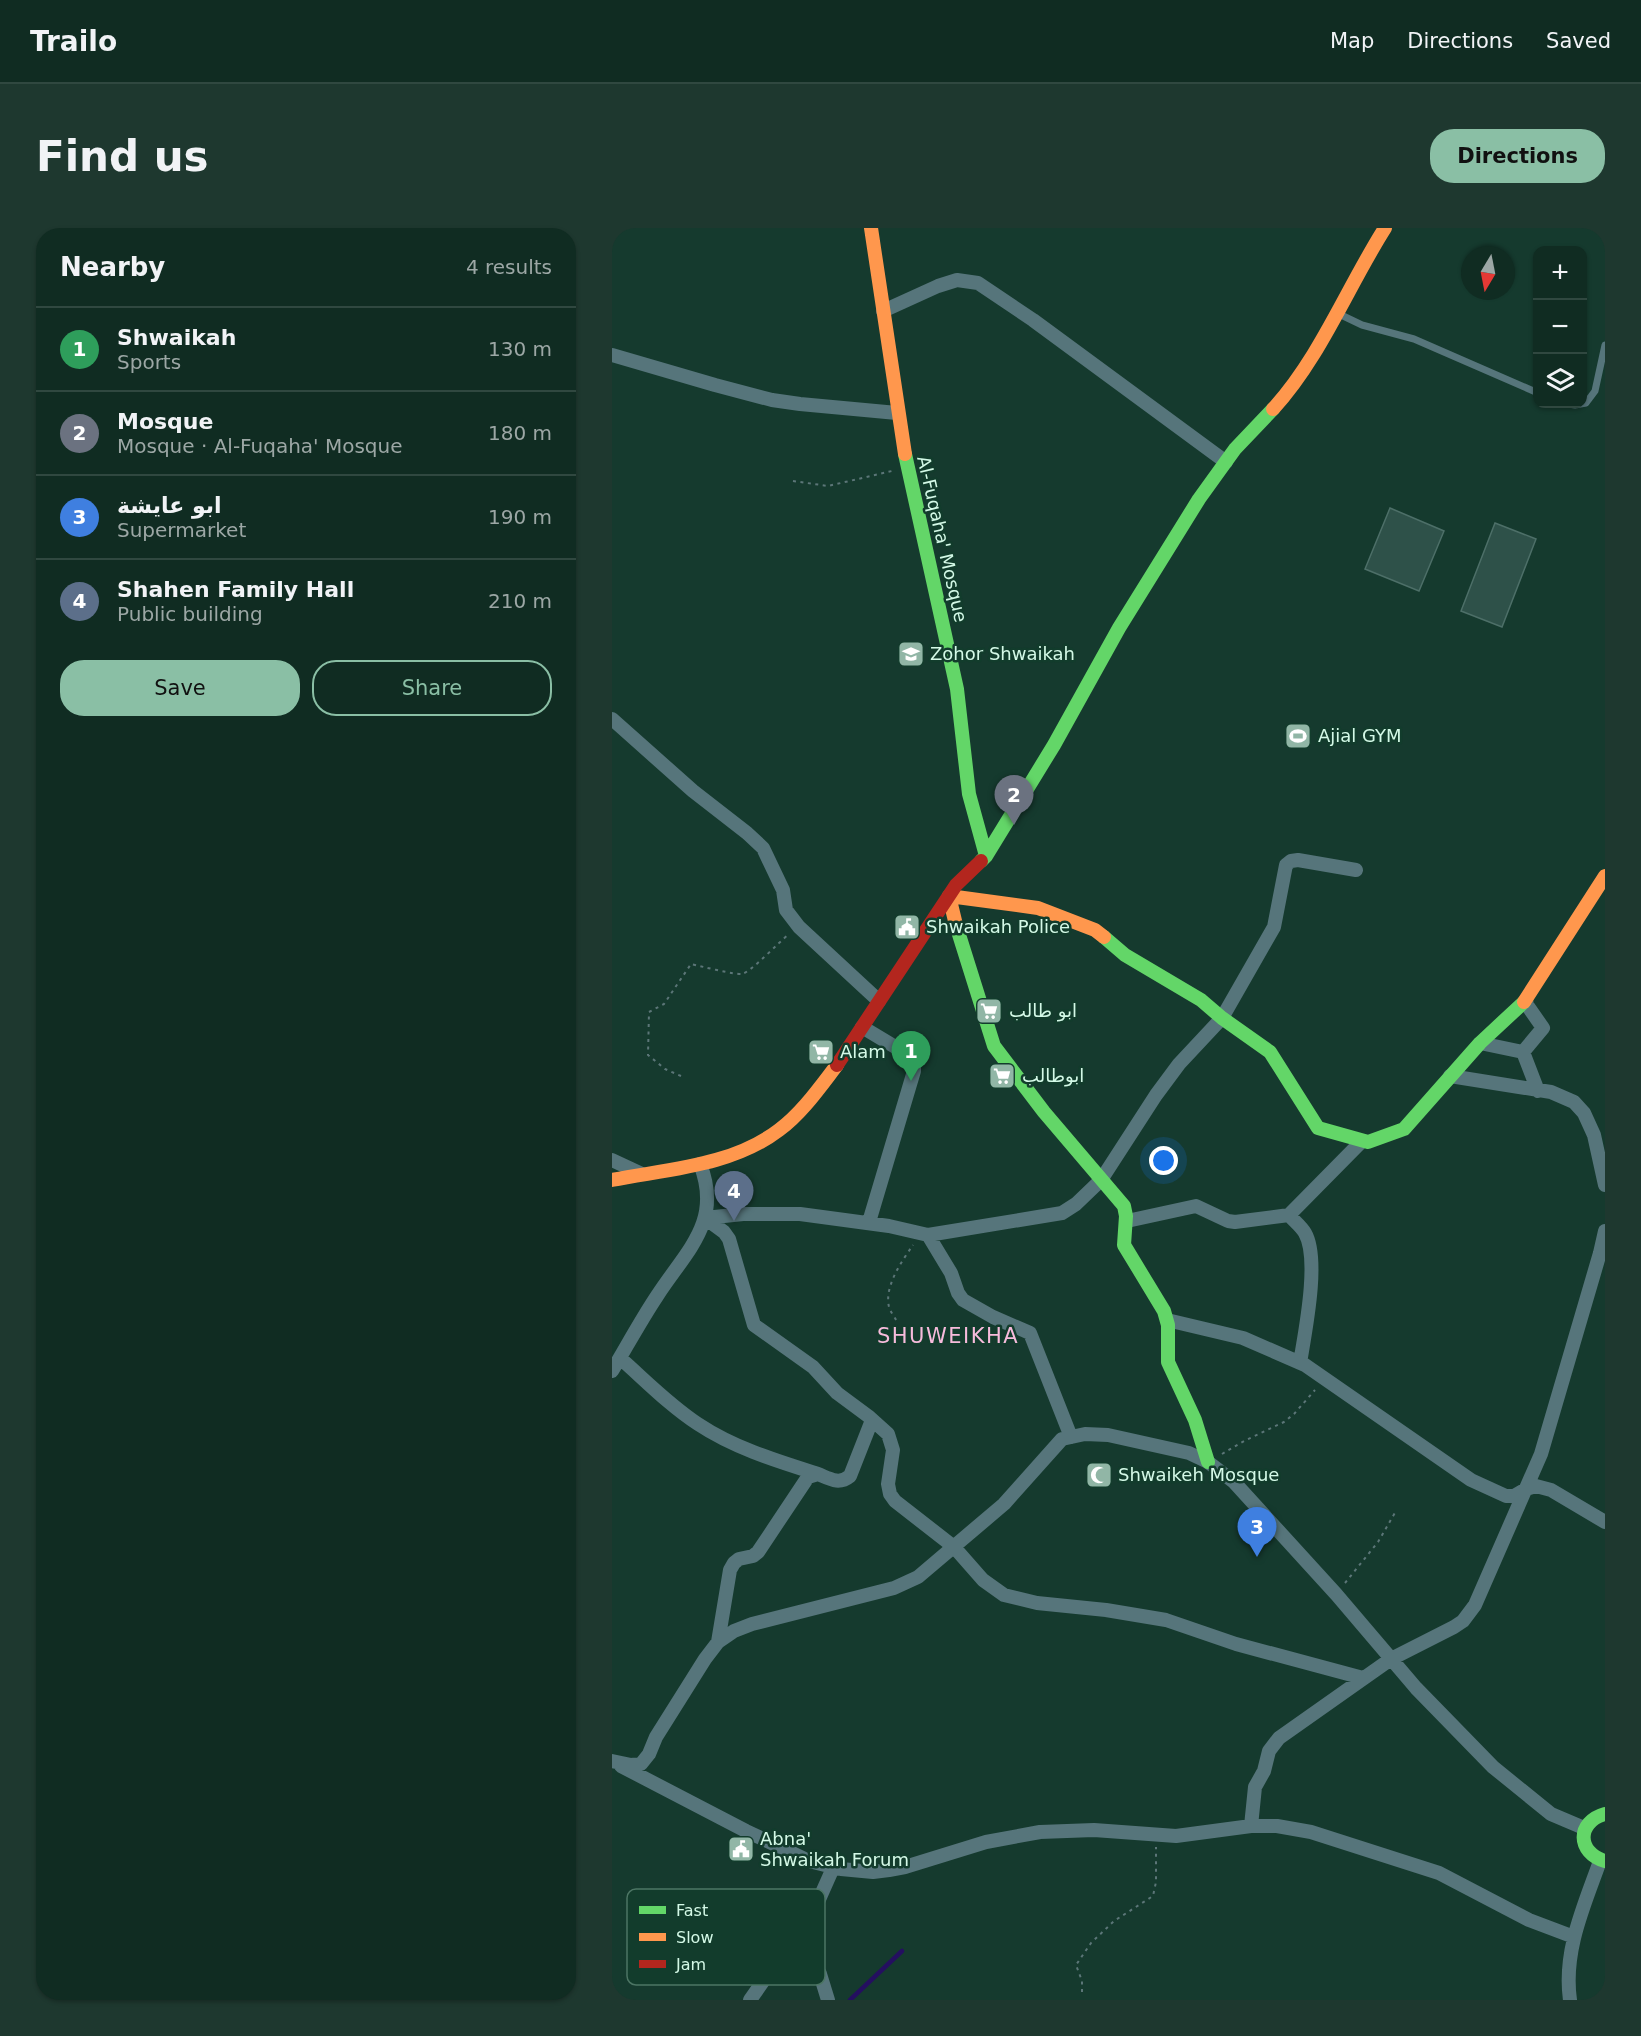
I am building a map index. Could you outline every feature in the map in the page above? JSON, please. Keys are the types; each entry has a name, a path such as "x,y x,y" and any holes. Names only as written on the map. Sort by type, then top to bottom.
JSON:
{"street":[{"name":"Al-Fuqaha' Mosque","path":"871,228 906,468 957,689 969,794 986,856"},
{"path":"612,1180 700,1164 745,1150 779,1130 807,1102 837,1065 956,885 986,856 1054,745 1160,560 1235,449 1285,396 1317,348 1385,228"},
{"path":"883,311 957,280 978,283 1033,320 1226,462"},
{"path":"612,355 743,393 772,399 800,404 897,413"},
{"path":"612,718 685,785 747,832 763,848 783,890 786,910 799,927 879,1001"},
{"path":"705,1218 742,1214 800,1214 869,1222 925,1234 1062,1213 1076,1204 1101,1180 1179,1064 1222,1018 1274,927 1286,865 1298,860 1356,870"},
{"path":"949,896 1038,908 1095,930 1125,955 1201,1000 1270,1052 1318,1128 1368,1142 1404,1129 1480,1043 1526,1000 1605,876"},
{"path":"949,896 957,931 994,1046 1031,1096 1124,1206 1127,1221 1124,1237 1127,1252 1164,1312 1168,1330 1166,1353 1168,1362 1195,1420 1208,1462"},
{"path":"1523,1052 1543,1028 1526,1000"},
{"path":"862,1027 907,1054 914,1064 914,1071 869,1222"},
{"path":"1480,1043 1523,1052"},
{"path":"1523,1052 1538,1090"},
{"path":"1450,1076 1551,1092 1574,1102 1584,1113 1594,1135 1605,1185"},
{"path":"1127,1221 1196,1206 1235,1222 1289,1215 1362,1141"},
{"path":"612,1160 643,1175"},
{"path":"612,1371 658,1294 696,1241 705,1218 708,1195 700,1164"},
{"path":"1289,1215 1305,1233 1311,1255 1306,1327 1300,1363"},
{"path":"705,1218 724,1232 729,1239 754,1325 813,1367 837,1393 888,1434 894,1450 888,1484 890,1494 895,1501 954,1547 983,1580 1004,1595 1037,1603 1106,1610 1166,1620 1236,1644 1363,1678"},
{"path":"1251,1826 1256,1787 1264,1772 1273,1744 1391,1659 1454,1627 1476,1605 1541,1454 1605,1231"},
{"path":"925,1234 951,1273 963,1300 993,1317 1030,1333 1071,1437"},
{"path":"1167,1320 1243,1338 1300,1363 1471,1480 1506,1496 1514,1496 1536,1486 1551,1490 1605,1522"},
{"path":"620,1358 681,1412 715,1435 836,1482 844,1481 850,1476 872,1420"},
{"path":"613,1761 631,1765 641,1764 705,1659 718,1642 734,1631 752,1624 894,1588 918,1577 1004,1504 1062,1439 1085,1434 1108,1436 1189,1453 1208,1462 1234,1482 1336,1594 1416,1688 1493,1767 1551,1814 1584,1828"},
{"path":"718,1642 730,1570 734,1563 758,1552 808,1477 818,1474"},
{"path":"613,1761 746,1831 809,1861 833,1868 857,1871 889,1870 986,1842 1040,1833 1094,1830 1156,1835 1197,1834 1251,1826 1277,1826 1311,1832 1439,1874 1529,1920 1574,1937"},
{"path":"1570,2000 1568,1968 1574,1937 1602,1861 1586,1851 1582,1836 1584,1828 1593,1817 1605,1814"},
{"path":"824,1889 833,1868"},
{"path":"750,2000 761,1985"},
{"path":"823,1985 828,2000"}],"lane":[{"path":"1336,312 1362,326 1414,339 1533,391"},
{"path":"1587,402 1595,391 1605,345"}],"path":[{"path":"793,481 828,486 906,468"},
{"path":"681,1076 665,1069 648,1055 649,1012 664,1004 691,964 741,975 752,969 775,945 799,927"},
{"path":"896,1320 889,1306 890,1288 903,1260 925,1234"},
{"path":"1208,1462 1244,1441 1284,1422 1294,1414 1325,1378"},
{"path":"1336,1594 1378,1542 1396,1510"},
{"path":"1082,1992 1082,1981 1076,1965 1091,1943 1114,1921 1153,1896 1156,1882 1156,1835"}],"building":[{"path":"1390,508 1444,531 1419,591 1365,569"},
{"path":"1495,523 1536,539 1502,627 1461,611"}],"waterway":[{"path":"850,2000 902,1951"}],"traffic: fast":[{"path":"981,861 1054,745 1119,628 1199,499 1235,449 1273,409"},
{"path":"905,454 957,689 969,794 986,856"},
{"path":"956,925 994,1046 1044,1112 1124,1206 1126,1216 1124,1245 1164,1311 1168,1325 1168,1362 1195,1420 1208,1462"},
{"path":"1104,937 1125,955 1201,1000 1270,1052 1318,1128 1368,1142 1404,1129 1480,1043 1524,1002"},
{"path":"1605,1814 1589,1824 1584,1838 1589,1851 1605,1861"}],"traffic: slow":[{"path":"871,228 905,454"},
{"path":"1273,409 1290,389 1319,345 1385,228"},
{"path":"1524,1002 1605,876"},
{"path":"956,925 949,896 1038,908 1095,930 1104,937"},
{"path":"612,1180 720,1159 761,1142 795,1116 837,1065"}],"traffic: jam":[{"path":"837,1065 956,885 981,861"}],"place":[{"name":"Zohor Shwaikah","path":"911,654"},
{"name":"Ajial GYM","path":"1298,736"},
{"name":"Mosque","path":"1014,825"},
{"name":"Shwaikah Police","path":"907,927"},
{"name":"ابو طالب","path":"989,1011"},
{"name":"Alam","path":"821,1052"},
{"name":"ابوطالب","path":"1002,1076"},
{"name":"Shwaikah","path":"911,1081"},
{"name":"Shahen Family Hall","path":"734,1221"},
{"name":"Shwaikeh Mosque","path":"1099,1475"},
{"name":"ابو عايشة","path":"1257,1557"},
{"name":"Abna' Shwaikah Forum","path":"741,1849"}],"district":[{"name":"SHUWEIKHA","path":"948,1336"}]}
